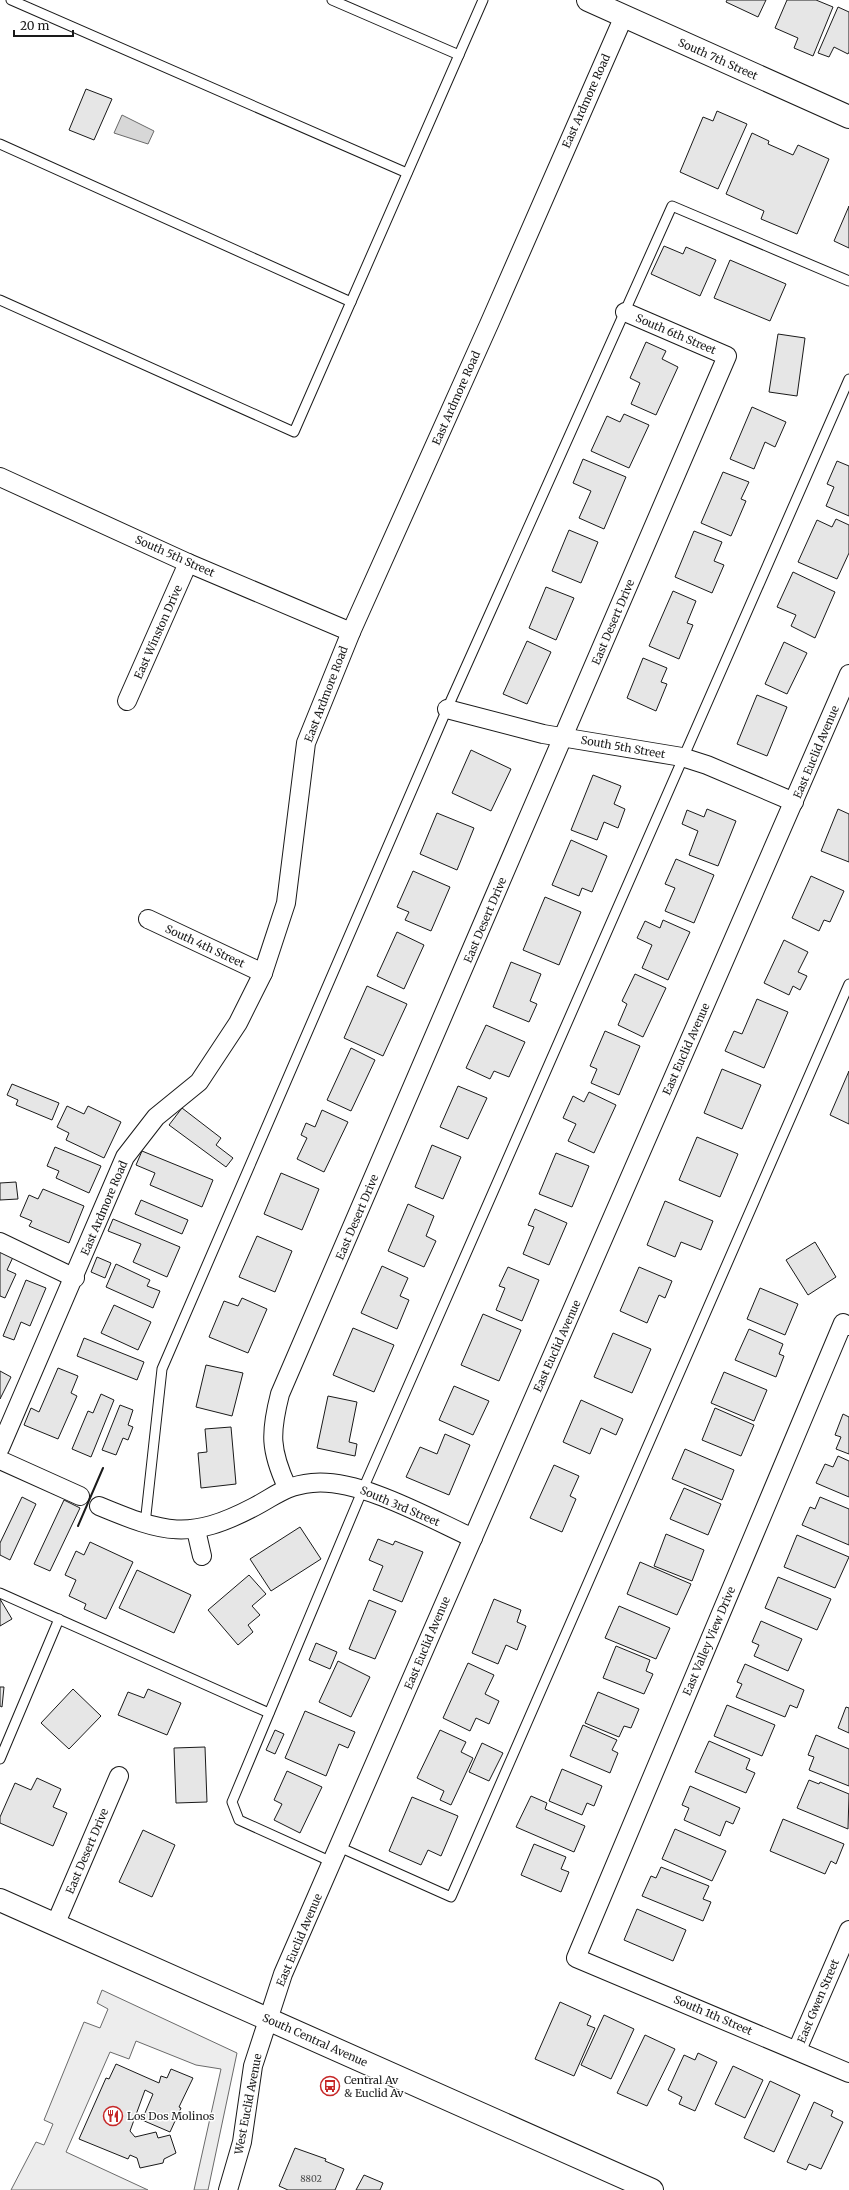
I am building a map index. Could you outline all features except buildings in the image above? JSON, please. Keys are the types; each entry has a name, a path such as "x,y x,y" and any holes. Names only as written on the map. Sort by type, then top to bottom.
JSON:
{"main road":[{"name":"South 7th Street","path":"588,0 849,117"},
{"name":"South Central Avenue","path":"0,1900 652,2190"}],"street":[{"name":"East Ardmore Road","path":"0,1448 75,1278 125,1157 156,1117 199,1082 238,1023 263,973 286,903 306,743 351,632 490,322 624,16"},
{"name":"South 6th Street","path":"625,312 727,356"},
{"name":"East Desert Drive","path":"287,1487 273,1449 274,1419 280,1394 727,356"},
{"name":"South 5th Street","path":"0,477 188,563 351,632"},
{"name":"East Winston Drive","path":"127,701 188,563"},
{"name":"East Euclid Avenue","path":"268,2019 283,1974 849,674"},
{"name":"South 5th Street","path":"447,709 543,734 682,757 707,765 794,802"},
{"name":"South 4th Street","path":"148,919 263,973"},
{"path":"0,1242 75,1278"},
{"name":"East Valley View Drive","path":"576,1958 846,1325"},
{"path":"0,1460 80,1496"},
{"name":"South 3rd Street","path":"100,1506 160,1529 196,1530 226,1521 287,1487 312,1483 336,1483 363,1489 473,1538"},
{"path":"196,1530 202,1556"},
{"name":"East Desert Drive","path":"55,1925 119,1776"},
{"name":"East Gwen Street","path":"797,2050 849,1930"},
{"name":"South 1th Street","path":"576,1958 849,2073"},
{"name":"West Euclid Avenue","path":"228,2190 242,2142 253,2066 268,2019"}],"lane":[{"path":"11,0 406,173"},
{"path":"332,0 459,55"},
{"path":"0,300 294,432 406,173 483,0"},
{"path":"0,144 351,302"},
{"path":"145,1524 162,1369 447,709 672,206 849,280"},
{"path":"849,379 682,757 363,1489 268,1713 232,1802 239,1820 451,1896 849,984"},
{"path":"0,1593 268,1713"},
{"path":"0,1759 59,1619"}],"shaded area":[{"path":"122,115 154,131 148,144 114,133"},
{"path":"102,1990 237,2053 208,2190 194,2190 221,2069 196,2065 136,2041 129,2059 110,2052 66,2152 148,2190 11,2190 36,2142 44,2145 53,2124 44,2120 84,2022 100,2028 108,2009 97,2003"}],"wall":[{"path":"78,1526 103,1468"}],"place":[{"name":"Central Av & Euclid Av","path":"330,2086"},
{"name":"Los Dos Molinos","path":"113,2116"}]}
